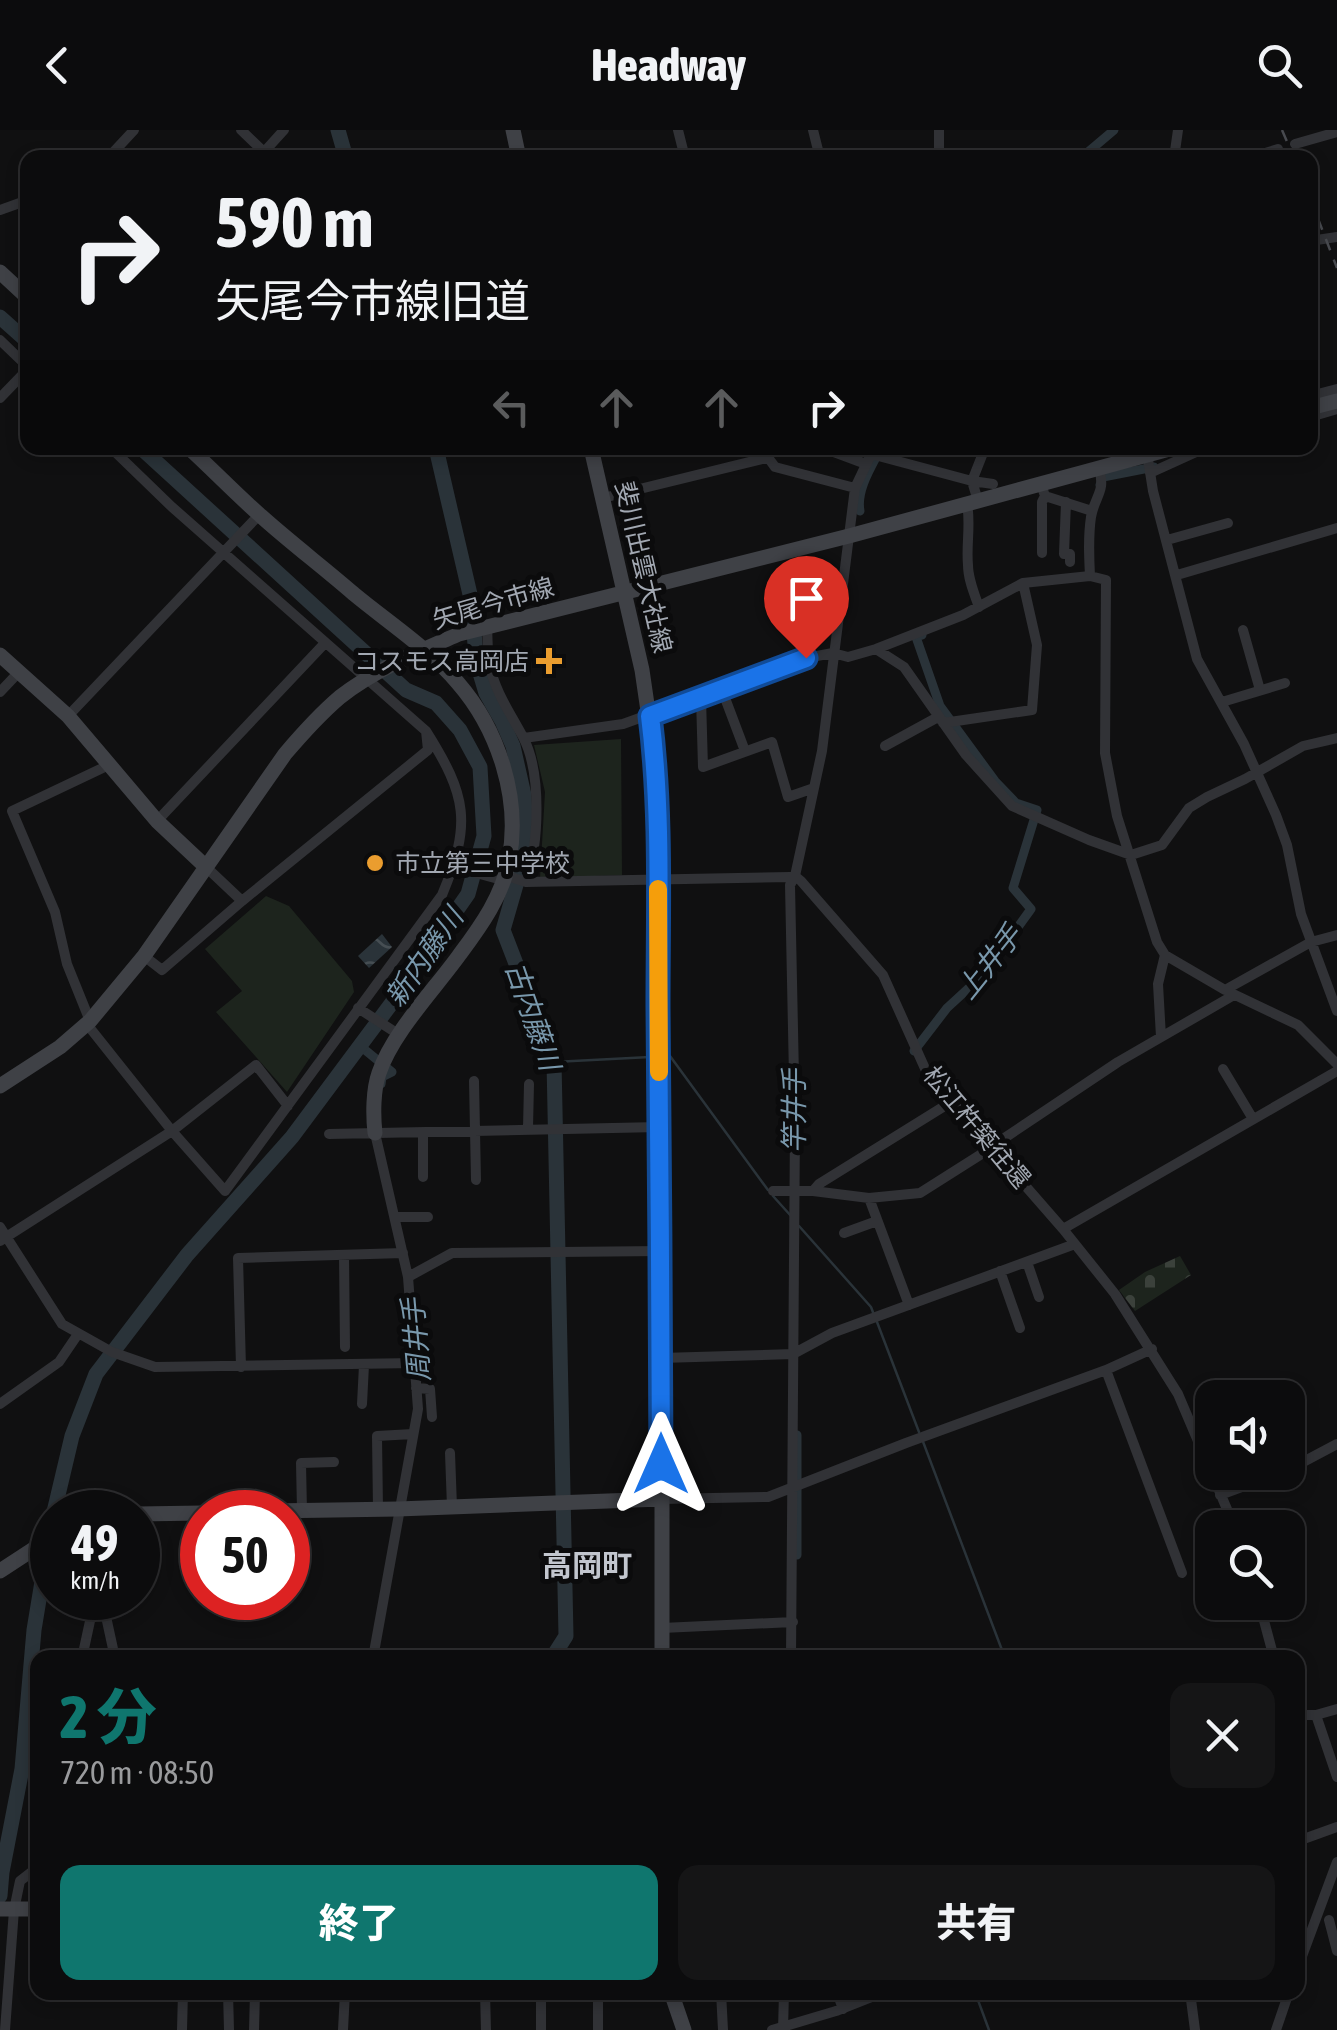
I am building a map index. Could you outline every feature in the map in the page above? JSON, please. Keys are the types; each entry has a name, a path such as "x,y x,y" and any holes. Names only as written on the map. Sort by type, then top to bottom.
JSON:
{"main road":[{"path":"0,272 20,291"},
{"path":"196,455 259,515 458,683 484,718 503,764 512,812 509,860 503,878 486,918 396,1034 378,1074 374,1133"},
{"name":"斐川出雲大社線","path":"593,455 642,670 655,759 662,1251 662,1650"},
{"name":"矢尾今市線","path":"0,1086 60,1047 88,1022 144,956 285,754 340,697 366,680 459,634 973,503 1043,490 1135,455"},
{"path":"0,655 68,716 157,820 206,868"},
{"path":"310,1511 660,1499"},
{"path":"0,1571 30,1551"},
{"path":"674,2000 683,2030"}],"street":[{"path":"115,150 134,130"},
{"path":"241,130 262,150"},
{"path":"266,150 284,130"},
{"path":"1295,144 1337,132"},
{"path":"0,340 20,360"},
{"path":"0,398 20,377"},
{"path":"110,764 12,811 55,912 67,964 88,1022 172,1131 225,1191 442,895 463,831 458,793 426,731 119,455"},
{"path":"603,498 757,455"},
{"path":"765,455 774,468 855,488"},
{"path":"792,1650 795,1125 790,885 822,750 855,488 870,455 993,484"},
{"path":"979,607 968,572 967,533 973,503 972,481 982,455"},
{"path":"1147,455 1196,659 1222,702 1288,846 1301,914 1337,1011"},
{"path":"1150,473 1190,455"},
{"path":"1090,576 1092,511 1103,483 1099,468"},
{"path":"1042,553 1043,490 1092,511"},
{"path":"1066,502 1064,554 1070,554 1070,562"},
{"path":"68,716 259,515"},
{"path":"1166,540 1228,523"},
{"path":"1176,575 1337,528"},
{"path":"524,738 623,724 795,661 833,654 848,657 876,649 979,607 1023,583 1090,576 1106,580 1104,753 1117,816 1151,925 1165,955 1298,1025 1337,1068 1063,1229"},
{"path":"885,746 941,720 1032,710 1037,645 1023,583"},
{"path":"487,628 489,665 524,738 536,788 537,825 526,882"},
{"path":"1243,630 1260,690"},
{"path":"157,820 325,643"},
{"path":"876,649 904,667 966,755 1012,806 1131,855 1162,845 1190,808 1207,796 1303,746 1337,738"},
{"path":"0,692 18,673"},
{"path":"1222,702 1284,683"},
{"path":"722,690 745,751"},
{"path":"702,698 703,767 772,742 788,797 814,788"},
{"path":"144,956 162,970 428,750 426,731"},
{"path":"454,867 526,882 794,878"},
{"path":"206,868 242,901"},
{"name":"松江杵築往還","path":"794,878 801,881 883,976 927,1074 1115,1294 1178,1394 1227,1510"},
{"path":"773,1191 869,1198 920,1193 1229,992 1311,942 1337,936"},
{"path":"1161,1037 1158,984 1165,955"},
{"path":"359,1009 396,1034"},
{"path":"288,1106 256,1065 172,1131 2,1235 62,1324 91,1342 155,1367 415,1363"},
{"path":"1223,1069 1253,1120"},
{"path":"474,1082 476,1180"},
{"path":"528,1128 529,1084"},
{"path":"813,1191 951,1102"},
{"path":"329,1134 659,1128"},
{"path":"373,1650 418,1409 408,1277 374,1133"},
{"path":"423,1133 423,1177"},
{"path":"869,1198 909,1304"},
{"path":"395,1217 428,1217"},
{"path":"844,1233 877,1221"},
{"path":"661,1358 792,1354 832,1333 1075,1244"},
{"path":"408,1277 452,1253 662,1251"},
{"path":"241,1367 238,1258 403,1254"},
{"path":"344,1255 345,1347"},
{"path":"1027,1262 1039,1297"},
{"path":"1000,1271 1020,1328"},
{"path":"0,1404 59,1362 78,1334"},
{"path":"660,1499 768,1497 1106,1370 1152,1349"},
{"path":"362,1404 364,1365"},
{"path":"1106,1370 1182,1573"},
{"path":"416,1388 430,1389 432,1418"},
{"path":"378,1510 378,1436 413,1434"},
{"path":"1305,1461 1337,1444"},
{"path":"450,1453 452,1507"},
{"path":"302,1490 301,1463 334,1462"},
{"path":"1220,1495 1234,1490"},
{"path":"84,1650 92,1620"},
{"path":"104,1620 113,1650"},
{"path":"1264,1620 1272,1650"},
{"path":"662,1628 793,1622"},
{"path":"1305,1715 1337,1709"},
{"path":"1316,1715 1337,1777"},
{"path":"1305,1839 1337,1827"},
{"path":"1305,1949 1337,1862"},
{"path":"5,2030 7,1910 20,1881 30,1873"},
{"path":"1315,1924 1333,1919 1337,1951"},
{"path":"182,2000 182,2030"},
{"path":"228,2000 229,2030"},
{"path":"254,2000 254,2030"},
{"path":"343,2030 345,2000"},
{"path":"484,2000 486,2030"},
{"path":"541,2000 541,2030"},
{"path":"598,2000 598,2030"},
{"path":"721,2000 723,2030"},
{"path":"783,2000 779,2029 860,2000"},
{"path":"839,2000 843,2009"},
{"path":"1191,2000 1195,2030"},
{"path":"1276,2030 1285,2000"},
{"path":"683,2030 695,2030"}],"green space":[{"path":"621,739 622,875 540,878 545,792 534,745"},
{"path":"266,896 289,906 352,981 354,992 287,1092 216,1012 242,991 205,949"},
{"path":"1180,1256 1191,1275 1135,1311 1119,1290 1145,1272"}],"water":[{"path":"382,934 392,947 369,968 358,956"}],"waterway":[{"name":"古内藤川","path":"338,130 344,150"},
{"path":"1090,150 1114,130"},
{"name":"新内藤川","path":"0,317 20,335"},
{"name":"新内藤川","path":"59,1490 72,1436 96,1374 187,1255 292,1137 397,996 468,894 484,836 480,767 460,730 436,703 406,690 149,455"},
{"name":"古内藤川","path":"438,455 472,603 480,673 513,746 524,795 526,835 503,930 554,1062 566,1636 557,1650"},
{"name":"竿井手","path":"860,511 863,487 877,455"},
{"name":"上井手","path":"1100,485 1103,477 1154,467"},
{"name":"上井手","path":"914,1051 947,1008 984,974 1031,909 1013,888 1037,810 1016,803 995,781 940,706 916,637 922,635"},
{"name":"周井手","path":"359,1045 392,1072 382,1077 381,1084"},
{"path":"670,1056 768,1190"},
{"path":"554,1062 650,1057"},
{"path":"773,1196 791,1216"},
{"path":"799,1226 874,1315"},
{"path":"877,1322 919,1432"},
{"name":"竿井手","path":"797,1435 797,1555"},
{"path":"922,1439 1002,1650"},
{"name":"新内藤川","path":"32,1650 36,1620"},
{"name":"新内藤川","path":"0,1896 22,1769 30,1676"},
{"path":"978,2000 989,2030"}],"railway":[{"path":"1282,130 1291,150"},
{"path":"1318,219 1337,268"}],"slow traffic":[{"path":"658,889 659,1072"}],"place":[{"name":"コスモス高岡店","path":"549,661"},
{"name":"市立第三中学校","path":"375,863"}],"district":[{"name":"高岡町","path":"587,1566"}],"route":[{"path":"661,1464 658,881 650,716 806,658"}]}
